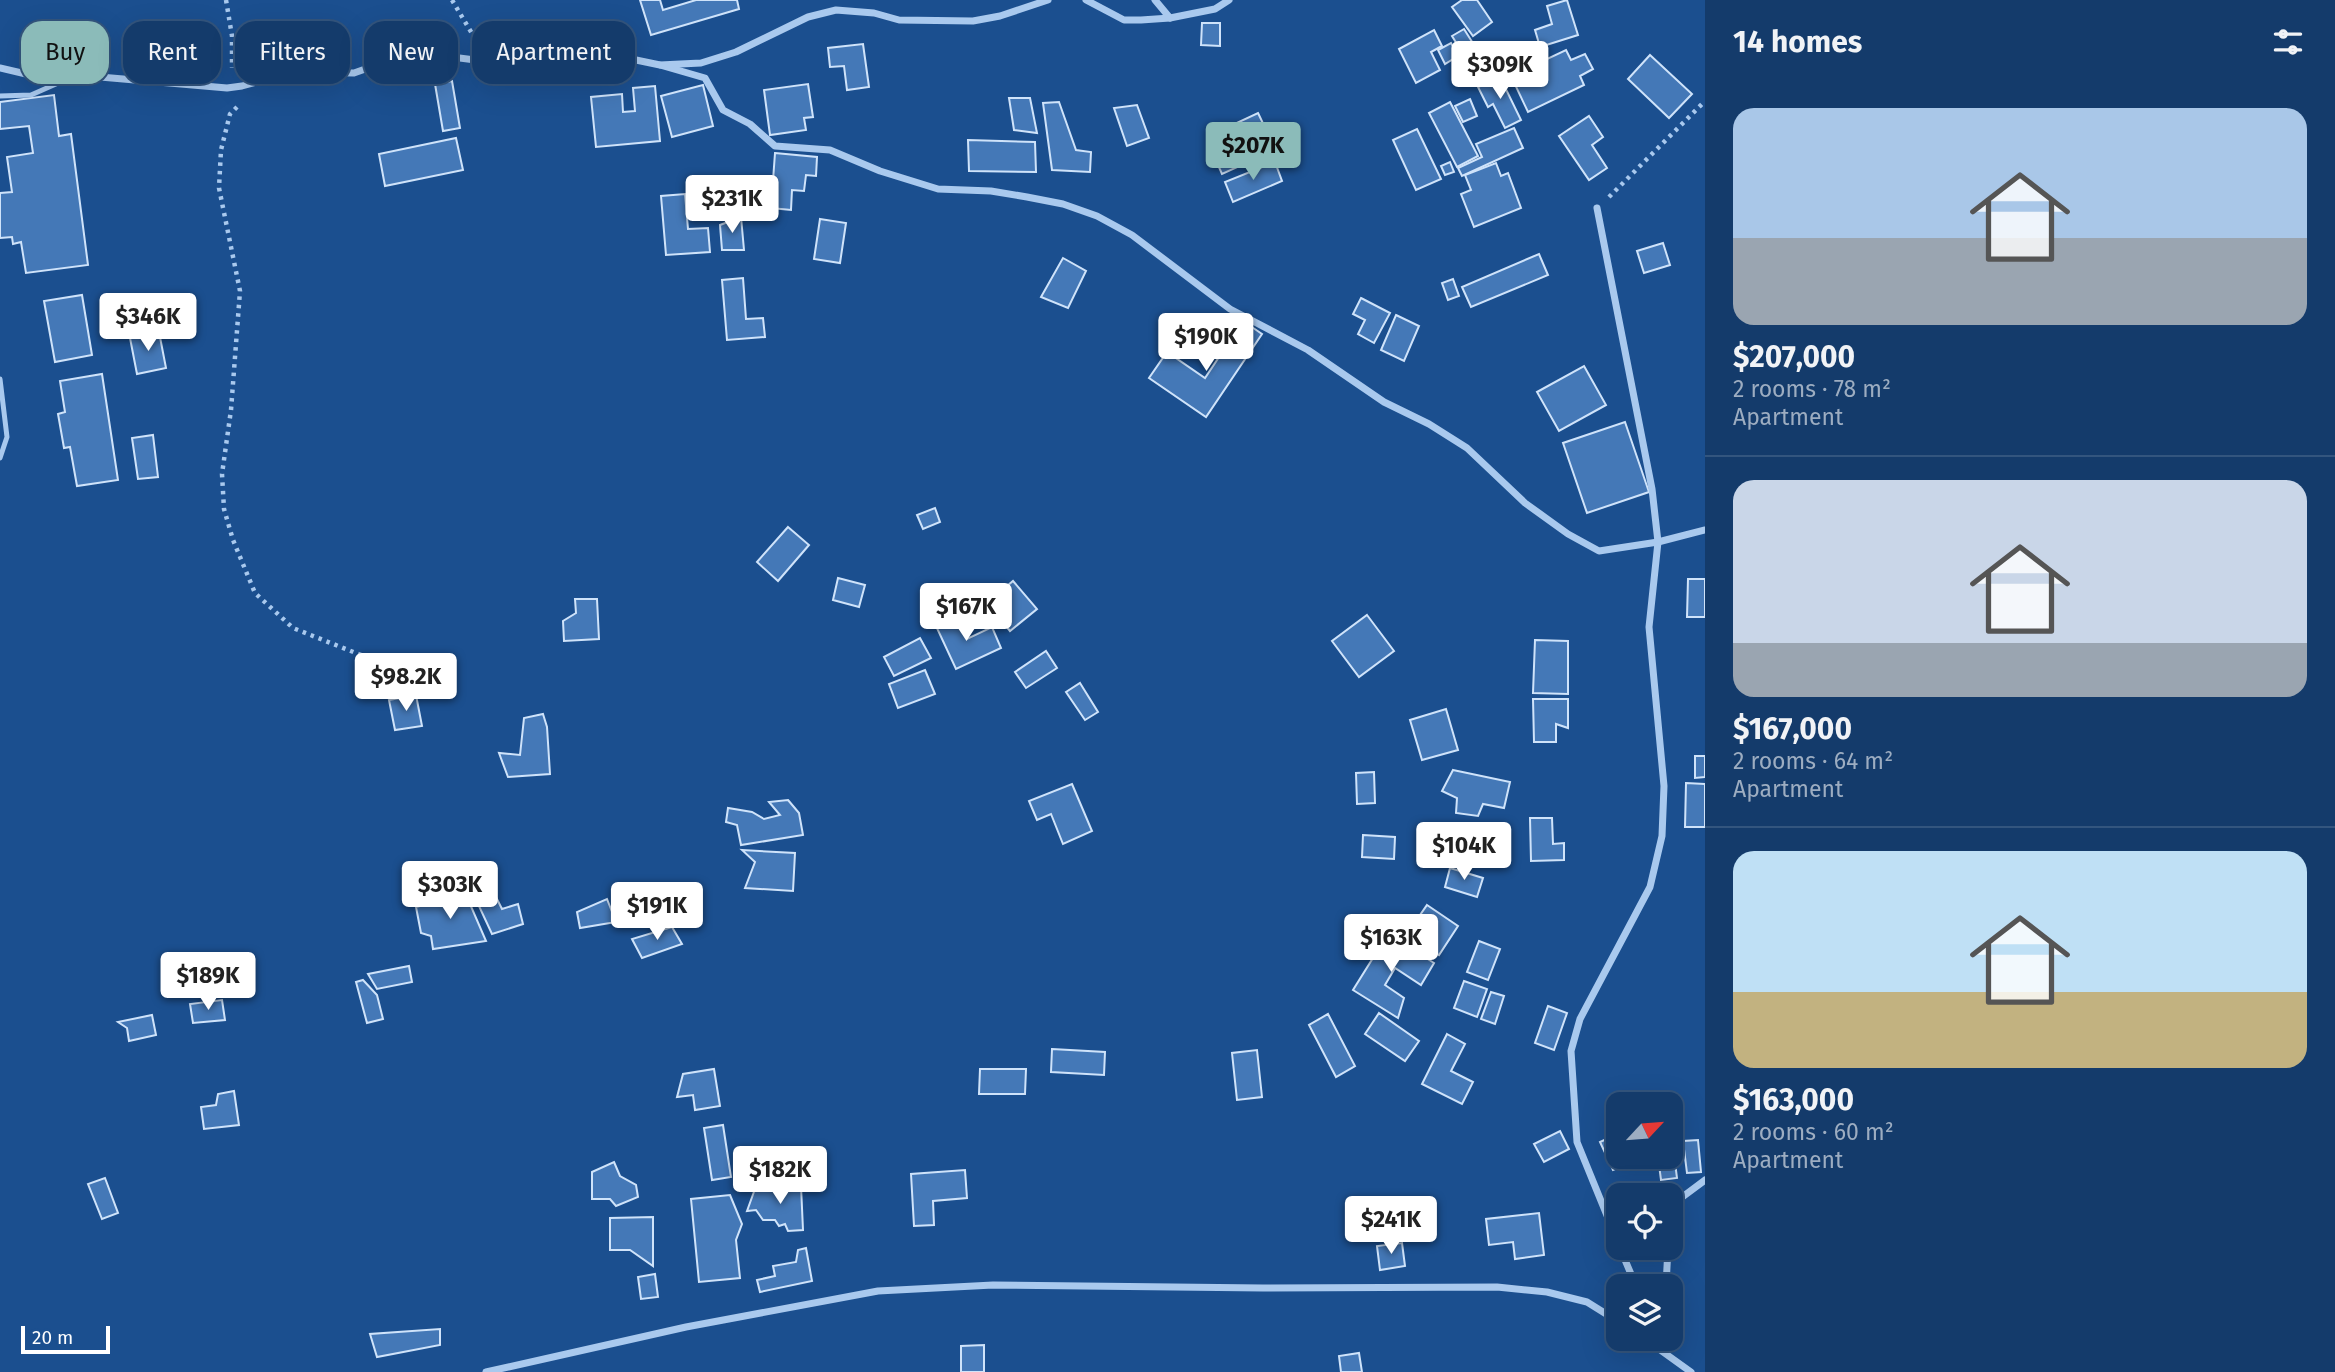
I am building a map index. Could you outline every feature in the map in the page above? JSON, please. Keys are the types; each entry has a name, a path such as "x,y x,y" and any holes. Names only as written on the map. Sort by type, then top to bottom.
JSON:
{"street":[{"path":"660,65 713,60 736,52 808,17 836,10 874,13 899,20 972,21 1000,16 1048,0"},
{"path":"1086,0 1124,20 1170,18 1215,9 1229,0"},
{"path":"1155,0 1170,18"},
{"path":"109,78 227,88 292,72 354,74 413,52 472,60"},
{"path":"635,60 705,78 723,110 750,124 775,146 830,150 880,171 938,189 992,191 1063,205 1097,216 1132,234 1230,309 1308,350 1384,402 1429,424 1467,448 1525,503 1568,534 1599,551 1658,542 1705,530"},
{"path":"0,68 21,74"},
{"path":"1597,208 1652,489 1658,542 1649,627 1664,786 1662,836 1650,887 1580,1019 1572,1051 1577,1142 1606,1214"},
{"path":"1683,1196 1705,1180"},
{"path":"486,1372 686,1327 878,1290 980,1286 1497,1287 1547,1292 1587,1302 1606,1314"},
{"path":"1663,1351 1691,1372"}],"lane":[{"path":"0,96 31,95 56,84"},
{"path":"0,379 7,437 0,458"}],"path":[{"path":"226,0 233,51 227,88"},
{"path":"452,0 472,33"},
{"path":"1597,208 1705,101"},
{"path":"238,106 230,114 220,150 219,188 240,291 231,410 222,474 224,509 233,540 254,593 293,628 391,667 428,663"}],"building":[{"path":"640,0 660,0 663,10 696,0 737,0 739,9 651,35"},
{"path":"1462,0 1477,0 1492,22 1473,36 1452,7"},
{"path":"1567,0 1578,35 1540,47 1535,30 1552,24 1547,6"},
{"path":"1202,23 1220,23 1220,46 1201,45"},
{"path":"1464,29 1484,61 1463,73 1456,62 1465,57 1452,36"},
{"path":"1434,30 1442,46 1431,52 1440,70 1416,83 1399,49"},
{"path":"1451,43 1458,56 1445,64 1438,50"},
{"path":"863,44 869,87 847,90 844,66 830,67 828,48"},
{"path":"1566,50 1571,60 1585,54 1593,69 1580,76 1584,85 1528,112 1511,76"},
{"path":"1650,55 1692,94 1669,118 1628,79"},
{"path":"1500,77 1521,120 1505,128 1493,104 1488,107 1478,87"},
{"path":"435,84 453,84 460,128 443,131"},
{"path":"808,84 813,117 804,118 806,130 770,135 764,90"},
{"path":"703,85 713,126 672,137 661,96"},
{"path":"655,86 660,141 596,147 591,97 622,94 623,112 635,111 633,88"},
{"path":"54,95 59,136 71,134 88,265 26,273 21,242 13,244 12,237 0,238 0,193 12,192 7,157 33,153 29,126 0,129 0,102"},
{"path":"1009,98 1030,98 1037,133 1014,130"},
{"path":"1470,99 1477,116 1463,122 1455,106"},
{"path":"1059,102 1076,150 1091,152 1090,172 1052,170 1043,103"},
{"path":"1450,102 1478,156 1457,167 1429,113"},
{"path":"1137,105 1149,138 1127,146 1114,108"},
{"path":"1258,113 1273,144 1263,149 1266,154 1222,174 1214,156 1235,146 1226,128"},
{"path":"1589,116 1603,137 1592,145 1607,168 1589,180 1559,136"},
{"path":"1514,128 1523,148 1462,176 1458,168 1482,157 1476,144"},
{"path":"1417,129 1441,179 1416,190 1393,140"},
{"path":"456,138 463,170 385,186 379,154"},
{"path":"968,140 1035,142 1036,172 969,171"},
{"path":"775,153 817,157 816,176 806,175 804,191 792,190 791,210 771,208"},
{"path":"1275,162 1282,181 1233,202 1225,182"},
{"path":"1450,162 1454,172 1445,175 1441,166"},
{"path":"1496,163 1501,176 1508,173 1521,208 1474,227 1461,194 1471,190 1465,175"},
{"path":"685,194 688,229 708,228 710,252 666,255 661,196"},
{"path":"741,217 744,250 722,250 720,225"},
{"path":"820,219 846,223 840,263 814,259"},
{"path":"1663,243 1670,265 1644,273 1637,251"},
{"path":"1539,254 1548,275 1471,307 1462,287"},
{"path":"1063,258 1086,271 1068,308 1041,297"},
{"path":"743,278 746,319 763,318 765,337 727,340 722,280"},
{"path":"1453,279 1459,296 1448,300 1442,283"},
{"path":"82,295 92,355 55,362 44,301"},
{"path":"1361,298 1390,313 1374,343 1358,334 1365,320 1353,314"},
{"path":"1396,315 1419,326 1404,361 1381,350"},
{"path":"1243,321 1262,334 1206,417 1149,378 1167,352 1205,378"},
{"path":"159,332 166,368 137,374 130,338"},
{"path":"1584,366 1606,405 1559,431 1537,392"},
{"path":"102,374 118,480 77,486 70,447 64,448 58,414 65,412 60,381"},
{"path":"1625,422 1649,492 1587,513 1563,443"},
{"path":"153,435 158,477 138,479 132,438"},
{"path":"935,508 940,522 923,529 917,515"},
{"path":"788,527 809,545 778,581 757,562"},
{"path":"838,578 865,585 859,607 833,600"},
{"path":"1688,579 1705,579 1705,617 1687,617"},
{"path":"1013,581 1037,609 1010,631 987,603"},
{"path":"575,599 597,599 599,639 564,641 563,621 576,613"},
{"path":"1367,615 1394,651 1359,677 1332,641"},
{"path":"957,616 967,639 992,627 1001,648 956,669 936,626"},
{"path":"920,638 931,658 894,676 884,657"},
{"path":"1535,640 1568,641 1568,694 1533,693"},
{"path":"1046,651 1057,668 1026,688 1015,672"},
{"path":"925,670 935,694 898,708 889,684"},
{"path":"1080,683 1098,712 1085,720 1066,692"},
{"path":"416,695 422,726 395,730 389,700"},
{"path":"1533,699 1568,699 1568,728 1556,724 1556,742 1534,742"},
{"path":"1446,709 1458,750 1422,760 1410,720"},
{"path":"543,714 547,727 550,774 508,777 499,753 520,755 524,718"},
{"path":"1695,756 1705,756 1705,777 1695,778"},
{"path":"1453,770 1510,782 1504,808 1483,804 1478,816 1456,813 1457,798 1442,791"},
{"path":"1374,772 1375,803 1357,804 1356,773"},
{"path":"1686,783 1705,784 1705,827 1685,827"},
{"path":"1072,784 1092,831 1063,844 1051,814 1037,820 1029,801"},
{"path":"788,800 799,813 803,835 741,845 737,825 726,822 728,808 752,812 764,819 780,815 769,802"},
{"path":"1530,818 1552,818 1553,844 1564,843 1564,860 1531,861"},
{"path":"1363,835 1395,837 1394,859 1362,857"},
{"path":"742,850 795,853 793,891 745,888 755,862"},
{"path":"1450,868 1483,878 1477,897 1445,887"},
{"path":"454,886 470,904 486,941 433,949 431,936 421,933 416,907 440,901 434,893"},
{"path":"660,888 673,921 653,929 647,913 634,918 632,911 621,915 617,904"},
{"path":"495,895 502,909 518,904 523,924 492,934 478,904"},
{"path":"607,899 616,922 580,928 577,912"},
{"path":"1427,905 1458,926 1439,955 1407,934"},
{"path":"672,927 682,944 642,958 632,939"},
{"path":"1388,934 1434,963 1421,985 1395,968 1385,985 1404,998 1398,1018 1353,990"},
{"path":"1479,941 1500,949 1488,980 1467,972"},
{"path":"409,966 412,982 377,989 368,974"},
{"path":"363,980 377,995 383,1019 367,1023 356,982"},
{"path":"1464,981 1487,989 1477,1017 1454,1008"},
{"path":"1491,992 1504,996 1495,1024 1481,1019"},
{"path":"222,1000 225,1020 193,1023 190,1004"},
{"path":"1548,1006 1567,1013 1554,1050 1535,1043"},
{"path":"1379,1013 1419,1041 1405,1061 1365,1034"},
{"path":"1328,1014 1355,1066 1336,1077 1309,1025"},
{"path":"152,1015 156,1035 129,1041 127,1028 118,1022"},
{"path":"1447,1034 1465,1044 1451,1071 1473,1082 1462,1104 1422,1084"},
{"path":"1052,1049 1105,1052 1104,1075 1051,1072"},
{"path":"1257,1050 1262,1097 1237,1100 1232,1053"},
{"path":"714,1069 720,1106 695,1110 693,1095 677,1097 683,1074"},
{"path":"980,1069 1026,1069 1025,1094 979,1094"},
{"path":"234,1091 239,1125 204,1129 201,1107 216,1105 218,1094"},
{"path":"723,1125 731,1177 712,1180 704,1128"},
{"path":"1560,1131 1569,1149 1544,1162 1534,1144"},
{"path":"1606,1139 1606,1155 1600,1142"},
{"path":"1698,1140 1701,1172 1687,1173 1684,1141"},
{"path":"614,1162 620,1176 636,1185 638,1197 616,1206 610,1199 592,1199 592,1172"},
{"path":"1660,1169 1676,1169 1677,1178 1661,1180"},
{"path":"965,1170 967,1198 933,1201 934,1225 914,1226 911,1174"},
{"path":"105,1178 118,1213 102,1219 88,1184"},
{"path":"801,1186 803,1230 788,1231 785,1224 779,1226 775,1220 763,1220 756,1210 747,1211 755,1189"},
{"path":"730,1195 742,1224 736,1240 740,1278 699,1282 691,1199"},
{"path":"1539,1213 1544,1255 1515,1259 1513,1242 1489,1245 1486,1219"},
{"path":"653,1217 653,1266 630,1250 610,1250 610,1218"},
{"path":"1402,1243 1405,1266 1380,1270 1377,1246"},
{"path":"806,1248 812,1281 760,1292 757,1280 775,1276 773,1266 796,1262 798,1250"},
{"path":"655,1274 658,1297 641,1299 638,1277"},
{"path":"440,1329 440,1345 377,1357 370,1334"},
{"path":"984,1345 984,1372 961,1372 961,1346"},
{"path":"1359,1353 1362,1372 1341,1372 1339,1356"}]}
